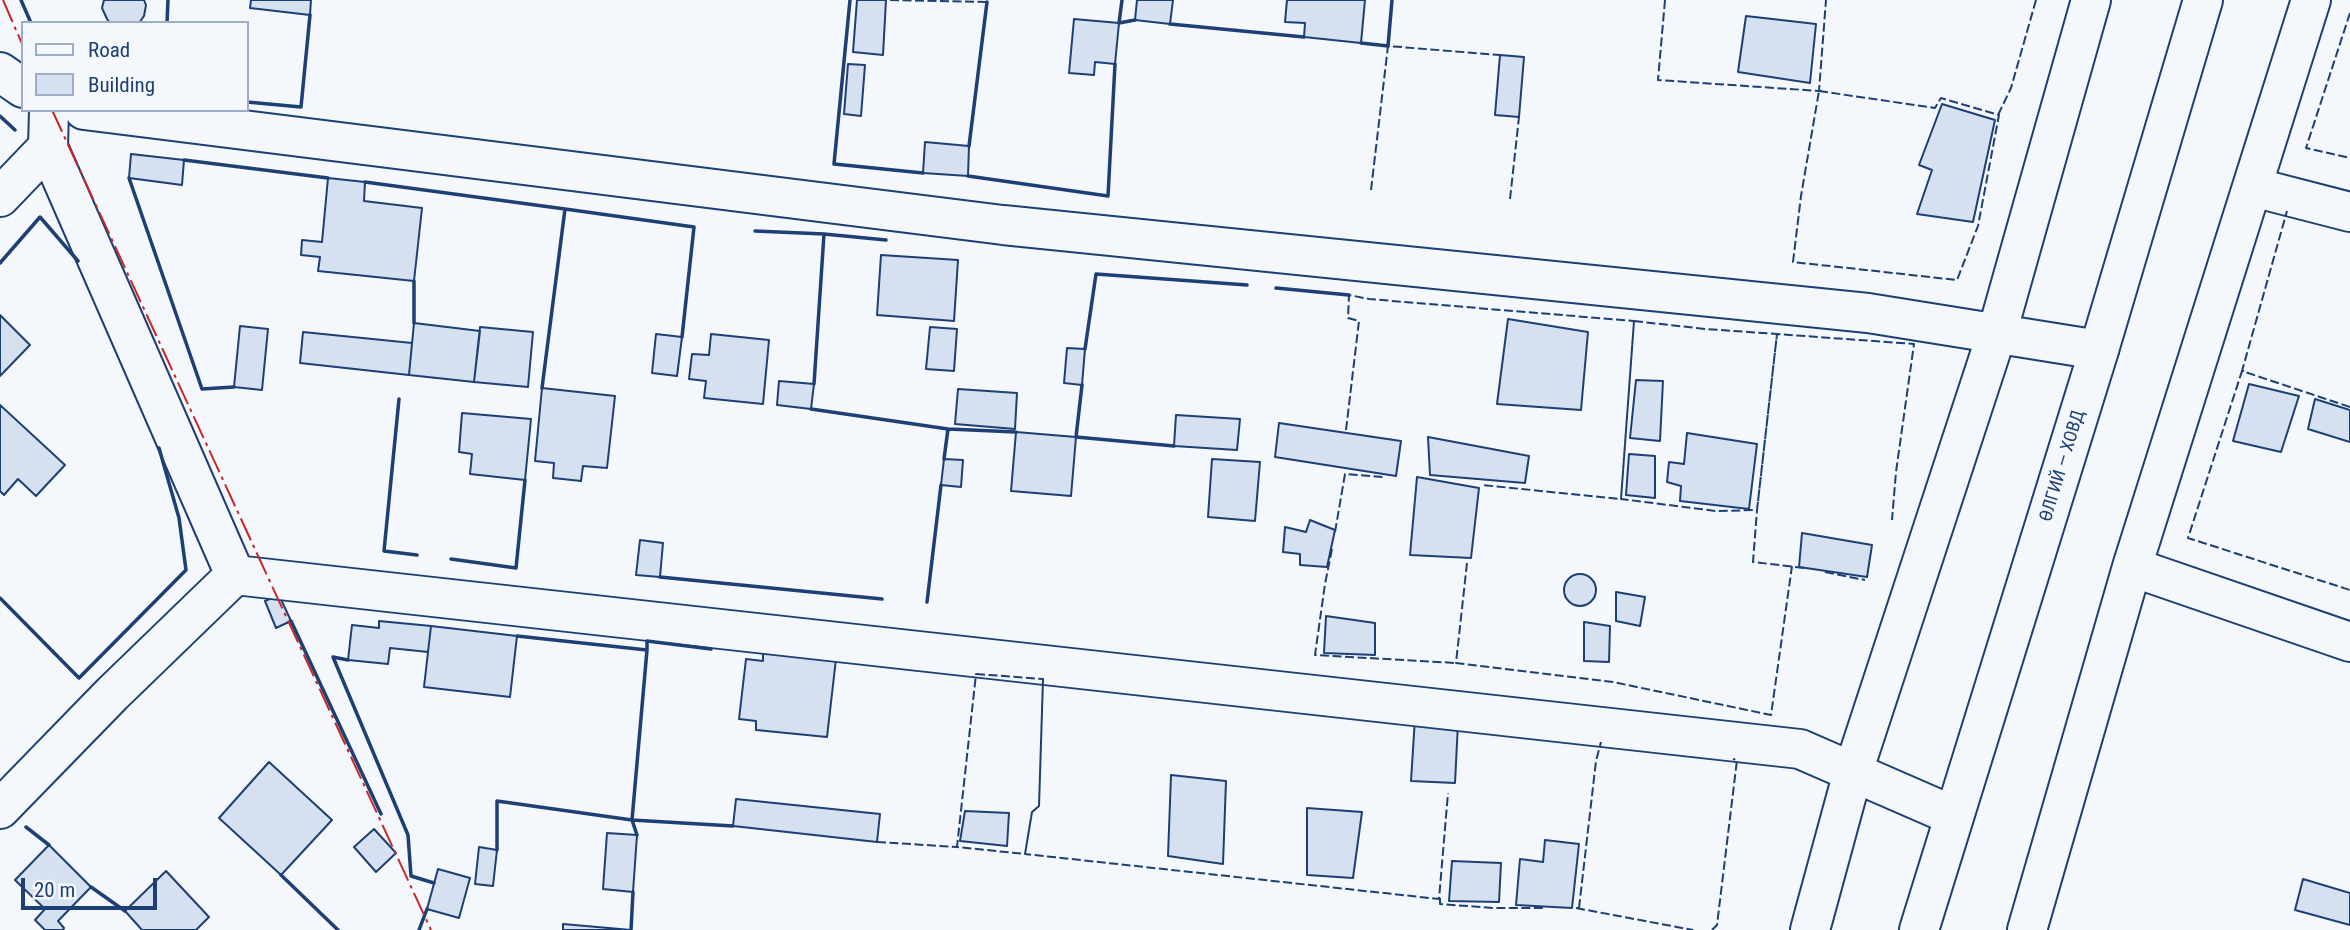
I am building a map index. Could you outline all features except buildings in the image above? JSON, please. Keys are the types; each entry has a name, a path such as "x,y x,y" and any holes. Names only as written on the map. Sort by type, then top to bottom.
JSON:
{"main road":[{"path":"1810,930 1853,772 1997,333 2091,0"},
{"name":"ӨЛГИЙ — ХОВД","path":"1919,930 2099,350 2203,0"},
{"path":"2027,930 2132,567 2311,0"},
{"path":"0,72 21,87"},
{"path":"100,112 989,223 1868,313 2099,350"},
{"path":"0,197 48,129"},
{"path":"48,129 234,575"},
{"path":"2253,187 2350,212"},
{"path":"2132,567 2350,642"},
{"path":"234,575 1800,749 1954,816"},
{"path":"0,808 234,575"}],"fence":[{"path":"890,0 987,2"},
{"path":"1665,0 1658,80 1819,91"},
{"path":"1822,91 1819,91 1826,0"},
{"path":"1998,115 2011,88 2036,0"},
{"path":"2350,13 2306,148 2350,158"},
{"path":"1371,190 1388,46 1500,55"},
{"path":"1819,91 1935,108 1941,98 1999,115 1978,226 1957,280 1793,262 1819,91"},
{"path":"1510,199 1519,117"},
{"path":"2244,371 2287,211"},
{"path":"1346,430 1359,321 1348,318 1349,295 1369,299 1634,321 1621,499 1482,485"},
{"path":"1634,321 1777,334 1757,510 1716,511 1621,499 1634,321"},
{"path":"1804,568 1753,562 1777,334 1914,344 1892,520"},
{"path":"2350,407 2242,371 2188,538 2350,590"},
{"path":"1335,532 1345,474 1383,477"},
{"path":"1332,549 1315,655 1456,663"},
{"path":"1467,563 1456,663 1613,682 1771,715 1792,566"},
{"path":"1825,572 1865,580"},
{"path":"976,674 1043,679 1039,806 1032,812 1025,854 957,847 976,674"},
{"path":"1043,680 1039,806 1032,812 1025,854 1439,899 1448,793"},
{"path":"1579,908 1596,761 1601,742"},
{"path":"1712,930 1717,925 1737,760 1733,759"},
{"path":"877,842 957,847"},
{"path":"1440,898 1440,904 1545,908"},
{"path":"1576,908 1693,930"}],"wall":[{"path":"21,0 30,21"},
{"path":"167,21 168,0"},
{"path":"850,0 834,164 923,173"},
{"path":"1122,0 1119,23 1135,20"},
{"path":"1361,43 1388,46 1392,0"},
{"path":"969,146 987,2"},
{"path":"248,102 301,107 310,15"},
{"path":"1170,24 1304,37"},
{"path":"968,176 1108,196 1115,64"},
{"path":"0,116 15,130"},
{"path":"184,160 328,178"},
{"path":"129,178 202,389 234,387"},
{"path":"365,182 565,209 542,388"},
{"path":"565,209 694,227 682,337"},
{"path":"0,263 40,217 78,261"},
{"path":"755,231 886,240"},
{"path":"814,384 824,234"},
{"path":"1085,349 1096,274 1247,285"},
{"path":"414,281 414,323"},
{"path":"1276,288 1349,295"},
{"path":"1082,385 1076,437 1174,446"},
{"path":"399,399 384,551 417,555"},
{"path":"811,409 948,429 1016,432"},
{"path":"944,459 948,429"},
{"path":"0,598 79,678 186,570 179,518 159,448"},
{"path":"451,559 516,568 525,480"},
{"path":"927,602 941,485"},
{"path":"660,577 882,599"},
{"path":"291,621 381,814"},
{"path":"517,636 647,650 632,820 637,835"},
{"path":"647,650 647,641 711,649"},
{"path":"348,660 333,657 408,835 411,876 434,883"},
{"path":"497,850 497,801 632,820 733,826"},
{"path":"26,827 49,845"},
{"path":"281,875 338,930"},
{"path":"91,887 125,911"},
{"path":"631,930 633,892"},
{"path":"419,930 427,909"}],"power":[{"path":"3,0 21,41"},
{"path":"53,112 431,930"}]}
